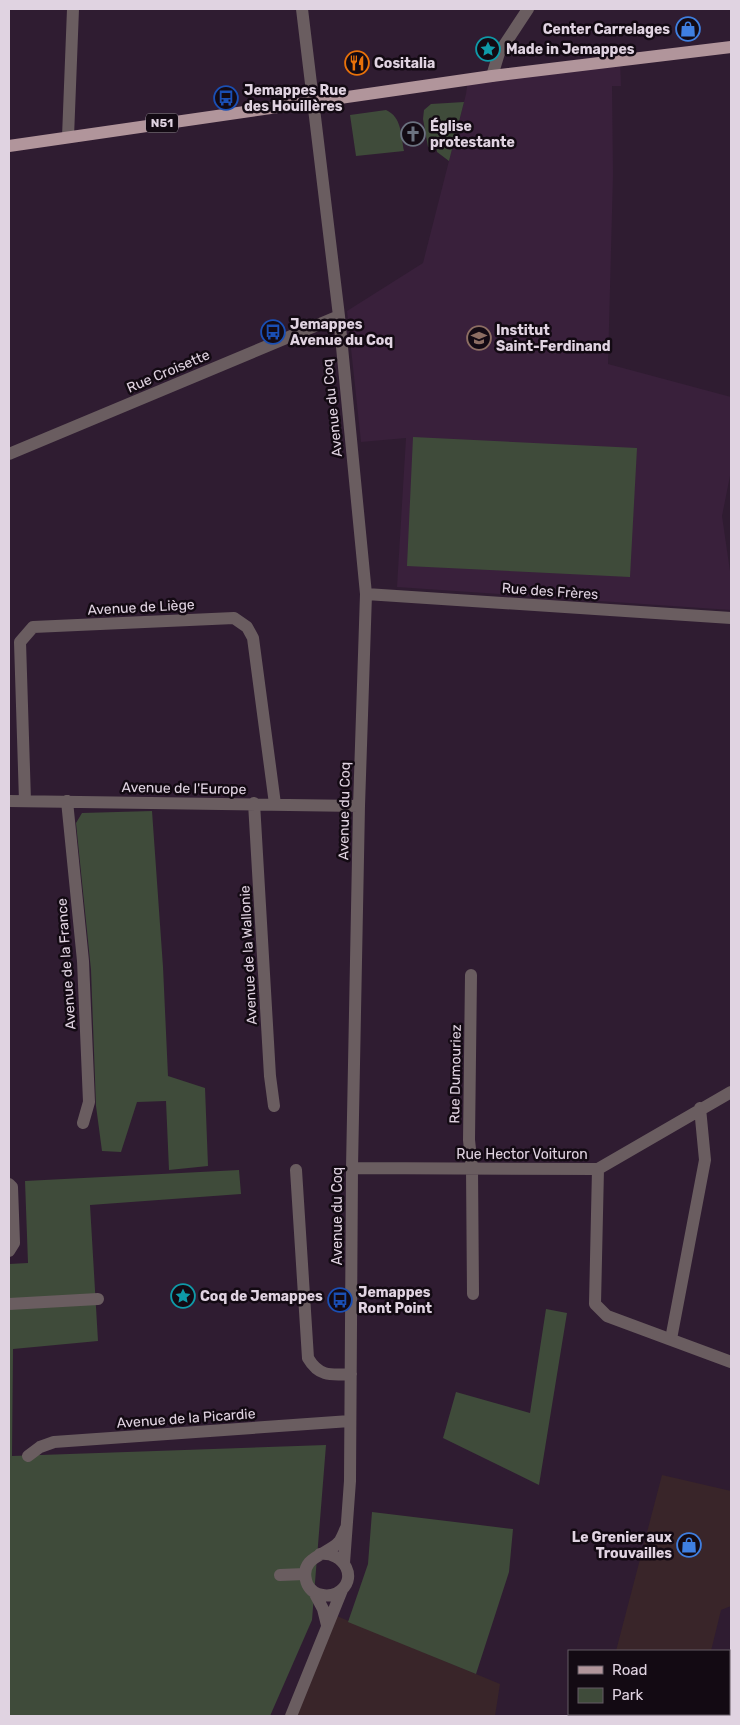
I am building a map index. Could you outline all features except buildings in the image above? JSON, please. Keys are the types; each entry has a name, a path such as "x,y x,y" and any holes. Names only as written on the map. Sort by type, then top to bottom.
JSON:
{"main road":[{"name":"N51","path":"9,146 492,76 731,47"}],"street":[{"path":"68,137 73,9"},
{"name":"Avenue du Coq","path":"302,9 339,316 366,594 359,806 348,1524 344,1563"},
{"path":"492,76 498,54 528,9"},
{"name":"Rue Croisette","path":"9,454 339,316"},
{"name":"Rue des Frères","path":"366,594 731,618"},
{"name":"Avenue de Liège","path":"25,801 20,642 24,634 33,627 234,618 247,627 253,638 275,804"},
{"name":"Avenue de l'Europe","path":"9,801 359,806"},
{"name":"Avenue de la France","path":"67,801 83,961 90,1102 83,1123"},
{"name":"Avenue de la Wallonie","path":"254,803 270,1076 274,1106"},
{"name":"Rue Dumouriez","path":"471,975 469,1140 472,1168 473,1294"},
{"name":"Rue Hector Voituron","path":"352,1168 598,1169 700,1108 731,1092"},
{"path":"672,1338 705,1160 700,1108"},
{"path":"598,1169 596,1304 607,1316 672,1338 731,1362"},
{"path":"296,1170 308,1358 314,1368 327,1375 351,1374"},
{"path":"9,1184 12,1188 14,1243 9,1251"},
{"path":"9,1304 98,1299"},
{"name":"Avenue de la Picardie","path":"28,1456 40,1447 54,1442 350,1421"},
{"path":"327,1625 323,1609 306,1581 305,1574 309,1562 339,1542 348,1524"},
{"path":"291,1716 348,1577 344,1563 334,1554 320,1554"},
{"path":"280,1575 305,1574"},
{"path":"314,1592 331,1595 342,1590"}],"shaded area":[{"name":"Institut Saint-Ferdinand","path":"620,60 621,86 612,86 613,175 608,364 731,397 731,471 722,516 731,578 731,610 397,587 406,438 361,442 347,311 423,263 466,94 468,79"},
{"path":"662,1475 731,1491 731,1606 721,1610 711,1650 616,1650"},
{"path":"332,1614 500,1684 495,1716 291,1716"},
{"path":"600,1715 694,1715 694,1716"}],"green space":[{"path":"464,102 449,161 437,152 436,146 428,147 423,119 424,110 431,104"},
{"path":"386,110 398,122 404,151 356,156 350,115"},
{"path":"413,437 637,448 630,577 407,566"},
{"path":"152,811 163,967 168,1076 205,1088 208,1166 169,1170 166,1101 137,1102 121,1152 102,1151 96,1106 91,970 76,823 82,813"},
{"path":"239,1170 241,1194 90,1205 98,1341 13,1349 12,1456 326,1445 312,1620 270,1716 9,1715 9,1264 28,1263 25,1181"},
{"path":"546,1309 567,1313 539,1485 443,1438 456,1392 530,1413"},
{"path":"372,1512 513,1529 509,1572 476,1674 348,1622 368,1564"}],"place":[{"name":"Center Carrelages","path":"688,29"},
{"name":"Made in Jemappes","path":"488,49"},
{"name":"Cositalia","path":"357,63"},
{"name":"Jemappes Rue des Houillères","path":"226,98"},
{"name":"Église protestante","path":"413,134"},
{"name":"Jemappes Avenue du Coq","path":"273,332"},
{"name":"Institut Saint-Ferdinand","path":"479,338"},
{"name":"Coq de Jemappes","path":"183,1296"},
{"name":"Jemappes Ront Point","path":"340,1300"},
{"name":"Le Grenier aux Trouvailles","path":"689,1545"}]}
